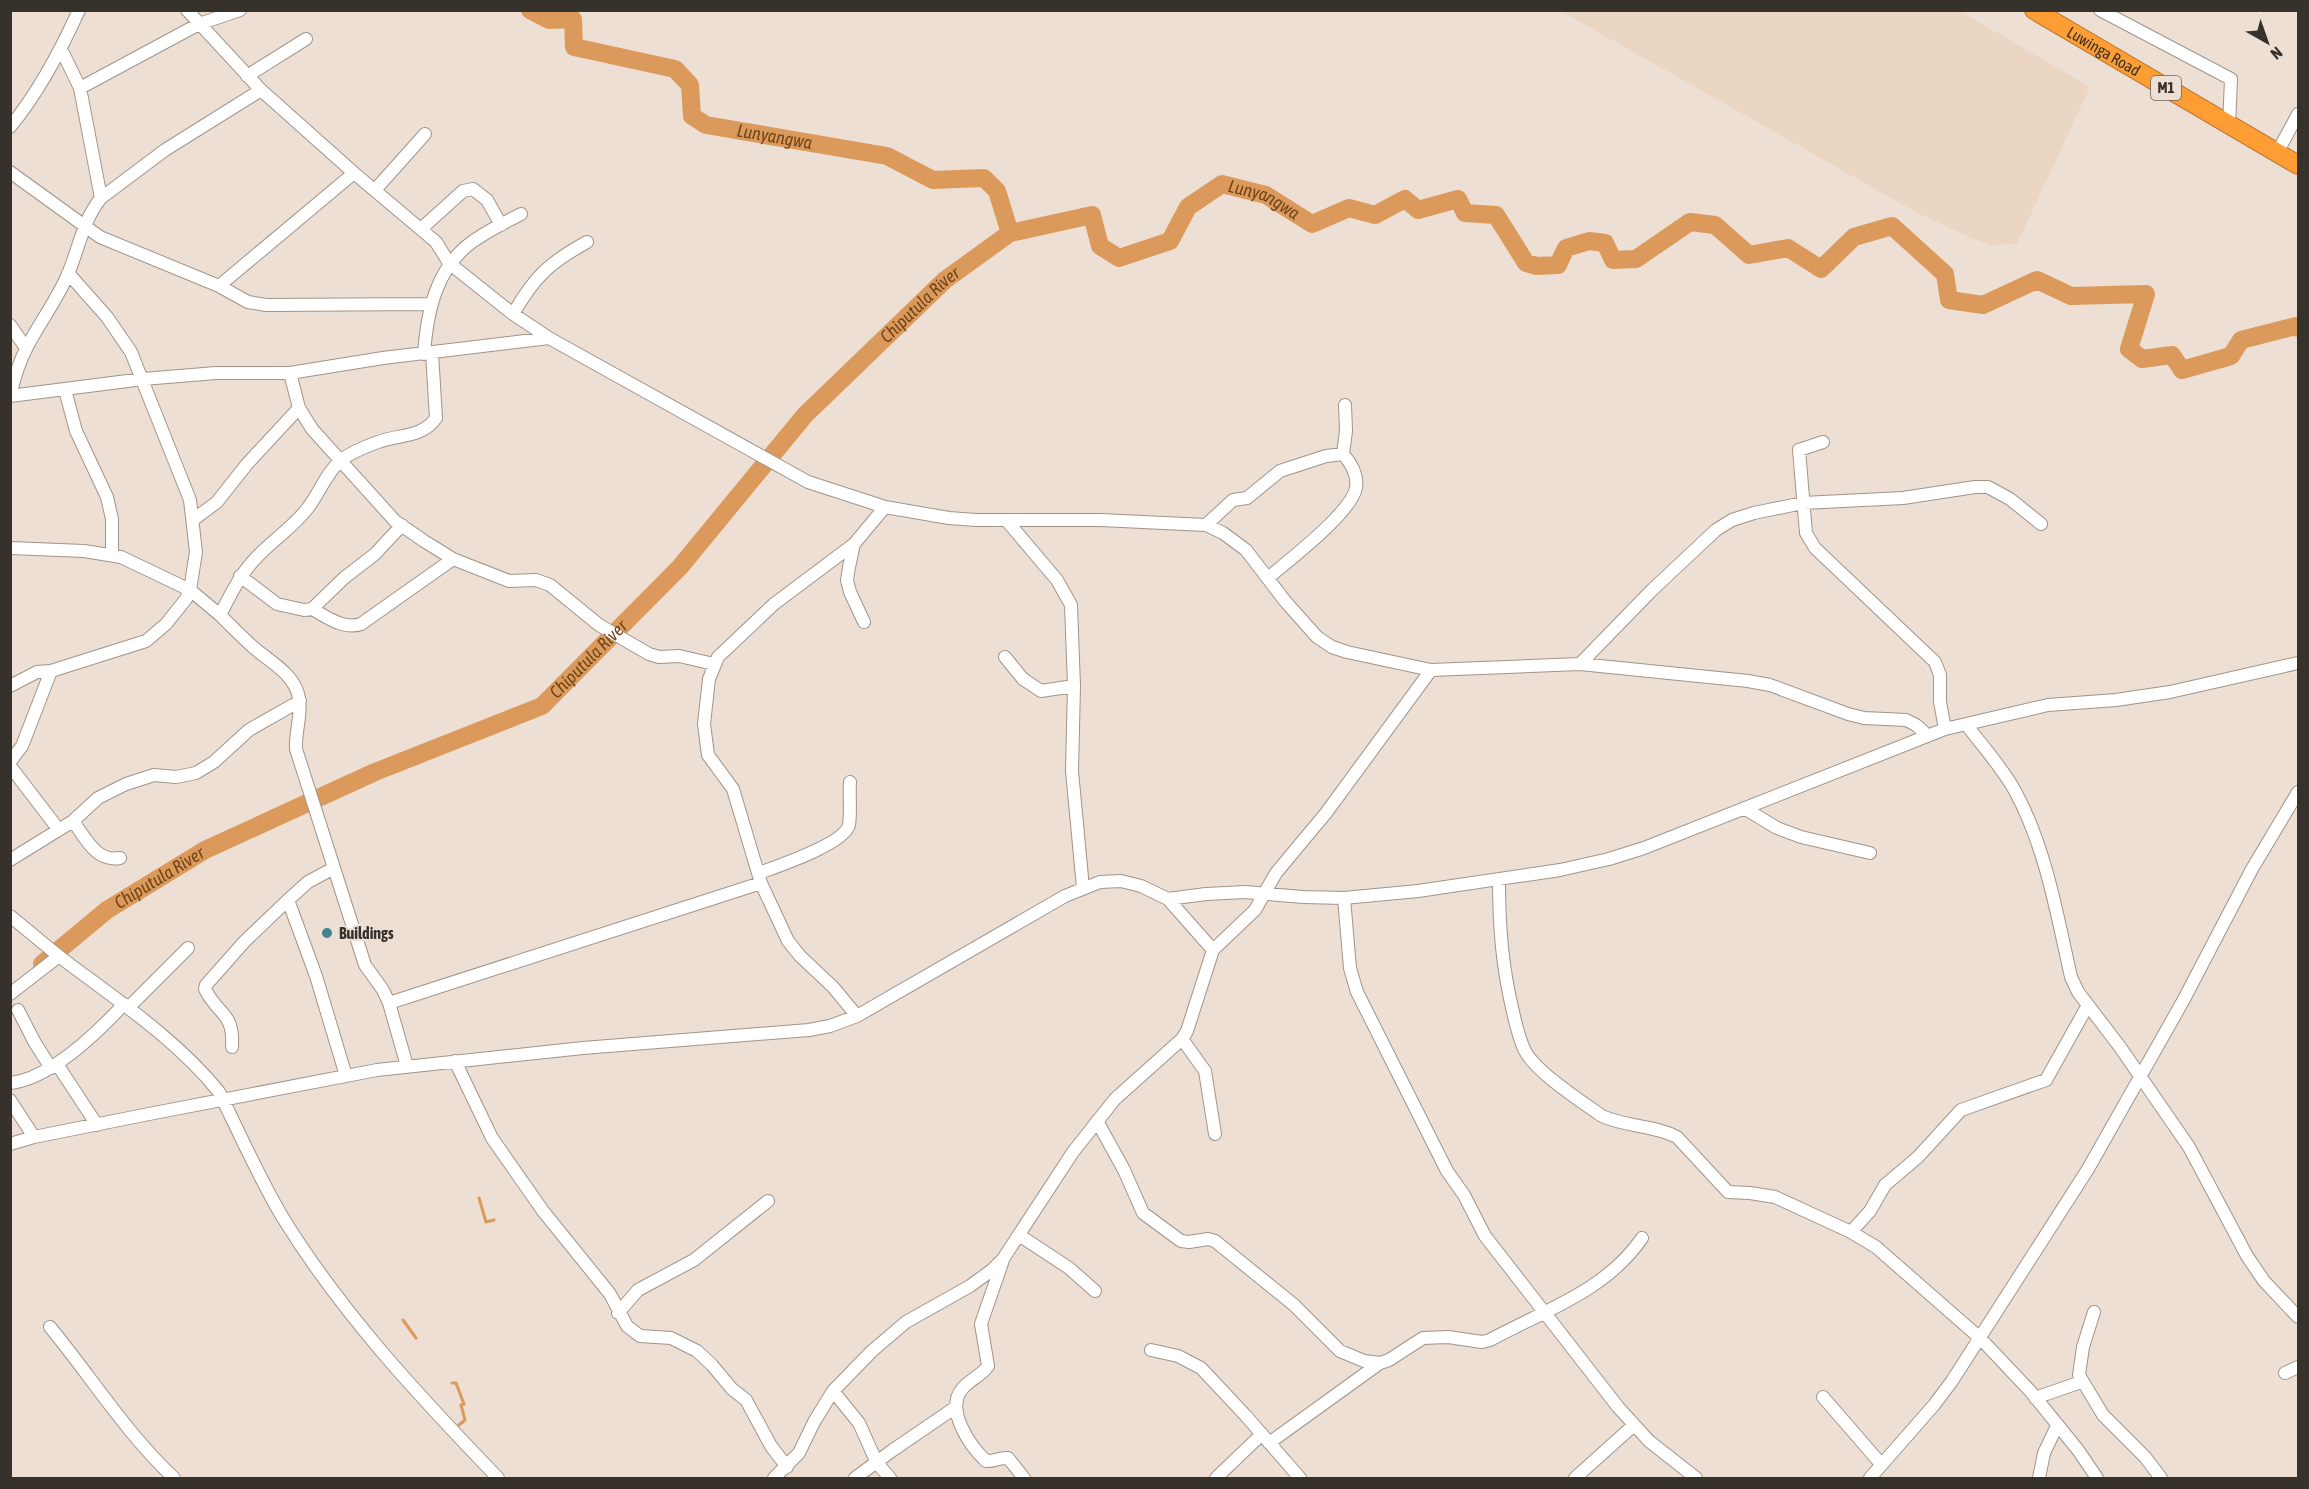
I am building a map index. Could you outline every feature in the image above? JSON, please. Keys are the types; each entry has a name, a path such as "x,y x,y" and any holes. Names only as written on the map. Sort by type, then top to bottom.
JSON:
{"highway":[{"name":"Luwinga Road","path":"2034,10 2298,165"}],"street":[{"path":"10,127 37,90 61,49 79,10"},
{"path":"187,10 261,90 354,173 422,228 436,242 449,263 513,314 549,338 808,482 885,507 949,518 1006,521 1100,519 1206,525 1223,533 1246,550 1285,601 1317,637 1332,647 1347,652 1431,670 1580,664 1748,681 1770,685 1864,718 1906,720 1927,735"},
{"path":"80,88 199,24 240,10"},
{"path":"2100,10 2231,79 2229,126"},
{"path":"247,76 306,39"},
{"path":"61,49 80,88 101,198"},
{"path":"261,90 165,150 101,198 84,227 68,273 26,348 10,396 143,379 216,373 290,373 344,363 549,338"},
{"path":"2277,153 2298,114"},
{"path":"375,190 425,134"},
{"path":"10,172 30,184 84,227 137,254 219,286 248,302 266,305 431,304"},
{"path":"219,286 354,173"},
{"path":"422,228 463,191 473,189 487,200 501,225"},
{"path":"220,615 240,576 256,557 293,526 315,500 329,475 342,460 378,442 405,437 430,427 436,418 428,354 431,304 438,284 449,263 470,243 520,214"},
{"path":"513,314 527,291 544,270 562,256 587,242"},
{"path":"10,686 37,672 51,671 146,641 166,624 186,599 190,590 196,552 190,500 131,352 112,324 68,273"},
{"path":"10,325 26,348"},
{"path":"290,373 299,408 312,429 342,460 355,478 402,525 453,559 509,581 536,580 550,585 599,625 649,654 659,657 679,656 714,664"},
{"path":"65,390 76,431 107,497 112,519 112,554"},
{"path":"1343,454 1346,431 1345,405"},
{"path":"193,520 217,502 247,464 299,408"},
{"path":"1823,442 1799,450 1806,533 1810,541 1935,662 1940,675 1940,702 1944,729"},
{"path":"1206,525 1233,500 1247,498 1280,471 1326,456 1343,454"},
{"path":"1268,578 1336,518 1352,498 1356,488 1356,477 1350,461 1343,454"},
{"path":"1580,664 1716,530 1732,520 1754,513 1803,503 1903,498 1988,487 1998,491 2041,524"},
{"path":"857,1016 833,987 800,956 788,941 760,878 733,789 708,756 704,724 709,679 718,657 766,611 854,544 885,507"},
{"path":"1006,521 1057,580 1071,605 1074,686 1072,771 1083,888"},
{"path":"312,609 344,578 375,554 402,525"},
{"path":"854,544 847,580 864,622"},
{"path":"10,548 112,554 190,590 255,649 277,665 297,686 300,701 296,749 365,965 383,990 389,1003 407,1065"},
{"path":"240,576 277,604 304,610 312,609 339,624 355,626 362,624 453,559"},
{"path":"1005,657 1023,679 1041,691 1074,686"},
{"path":"1168,899 1206,894 1264,893 1344,898 1499,880 1609,859 1682,834 1944,729 2048,705 2116,700 2170,692 2298,663"},
{"path":"774,1479 799,1453 814,1422 834,1391 872,1351 906,1322 970,1286 1003,1259 1059,1172 1097,1121 1115,1099 1182,1039 1187,1031 1213,950 1255,910 1276,873 1326,813 1431,670"},
{"path":"51,671 22,746 10,764 59,830"},
{"path":"10,860 73,821 98,798 126,784 154,776 176,777 196,773 214,762 249,730 300,701"},
{"path":"1965,724 2015,791 2029,821 2046,870 2071,977 2078,992 2141,1077 2199,1164 2247,1256 2264,1281 2298,1317"},
{"path":"389,1003 760,878 815,852 841,836 849,826 850,782"},
{"path":"1870,1479 1934,1405 1980,1338 2088,1169 2141,1077 2252,869 2298,792"},
{"path":"1744,808 1778,828 1801,837 1870,853"},
{"path":"73,821 100,856 108,860 120,858"},
{"path":"232,1047 233,1030 228,1019 205,989 206,985 245,941 288,900 308,882 334,868"},
{"path":"1499,880 1499,935 1506,982 1517,1028 1526,1052 1540,1068 1602,1116 1668,1132 1677,1137 1728,1192 1775,1197 1851,1232 1876,1247 1980,1338 2035,1398 2078,1450 2097,1479"},
{"path":"10,1144 34,1137 407,1065 680,1039 809,1030 830,1026 857,1016 1065,896 1100,882 1121,881 1141,885 1168,899 1213,950"},
{"path":"1344,898 1350,968 1357,992 1447,1171 1464,1195 1485,1236 1634,1425 1668,1457 1696,1479"},
{"path":"288,900 316,976 346,1076"},
{"path":"10,916 171,1043 211,1083 223,1100 283,1217 324,1281 405,1381 498,1479"},
{"path":"10,1083 28,1081 54,1066 126,1006 188,948"},
{"path":"56,953 10,996 14,1012 97,1125"},
{"path":"1851,1232 1870,1211 1885,1185 1918,1156 1961,1110 2046,1080 2088,1005"},
{"path":"1182,1039 1205,1071 1215,1134"},
{"path":"455,1061 492,1138 543,1211 609,1294 618,1313 633,1332 640,1336 672,1338 697,1351 732,1389 746,1400 771,1446 787,1467"},
{"path":"10,1100 34,1137"},
{"path":"1097,1121 1124,1170 1137,1203 1150,1220 1181,1241 1208,1239 1215,1241 1294,1305 1340,1351 1364,1361 1380,1363"},
{"path":"618,1313 639,1290 694,1260 768,1201"},
{"path":"1019,1235 1069,1268 1095,1291"},
{"path":"1216,1479 1266,1438 1380,1363 1389,1360 1423,1338 1448,1337 1482,1342 1591,1288 1623,1262 1642,1238"},
{"path":"1003,1259 985,1306 981,1324 988,1366 963,1387 957,1397 956,1407 967,1437 983,1458 986,1461 1008,1458 1024,1479"},
{"path":"2094,1312 2078,1369 2081,1382 2103,1415 2156,1468 2161,1479"},
{"path":"50,1327 117,1416 151,1457 174,1479"},
{"path":"1151,1350 1178,1356 1201,1368 1266,1438 1300,1479"},
{"path":"2285,1373 2298,1366"},
{"path":"2035,1398 2081,1382"},
{"path":"834,1391 859,1423 877,1464 890,1479"},
{"path":"1823,1397 1881,1464"},
{"path":"855,1479 956,1407"},
{"path":"1575,1479 1634,1425"},
{"path":"2039,1479 2044,1453 2057,1426"}],"shaded area":[{"path":"1561,11 1960,11 2090,87 2017,244 1991,245 1914,211"}],"waterway":[{"name":"Lunyangwa","path":"530,10 549,20 573,19 574,47 675,69 690,85 692,116 706,125 887,156 933,180 984,178 997,191 1010,233 1092,215 1100,246 1119,258 1170,241 1188,207 1222,184 1266,195 1312,224 1349,208 1375,215 1405,199 1418,210 1458,199 1465,213 1496,215 1526,263 1537,266 1558,265 1566,248 1589,241 1605,243 1613,260 1636,259 1690,222 1715,225 1749,255 1788,248 1821,269 1854,237 1892,226 1945,274 1949,300 1983,305 2037,280 2071,296 2146,294 2129,349 2142,359 2172,355 2182,370 2231,356 2241,340 2296,326 2298,328"},
{"name":"Chiputula River","path":"42,964 107,910 205,850 375,772 542,706 680,567 805,415 945,280 1010,233"},
{"path":"479,1198 486,1222 494,1220"},
{"path":"403,1320 416,1338"},
{"path":"452,1383 456,1383 464,1404 461,1405 465,1420 459,1425"}],"place":[{"name":"Buildings","path":"327,933"}]}
